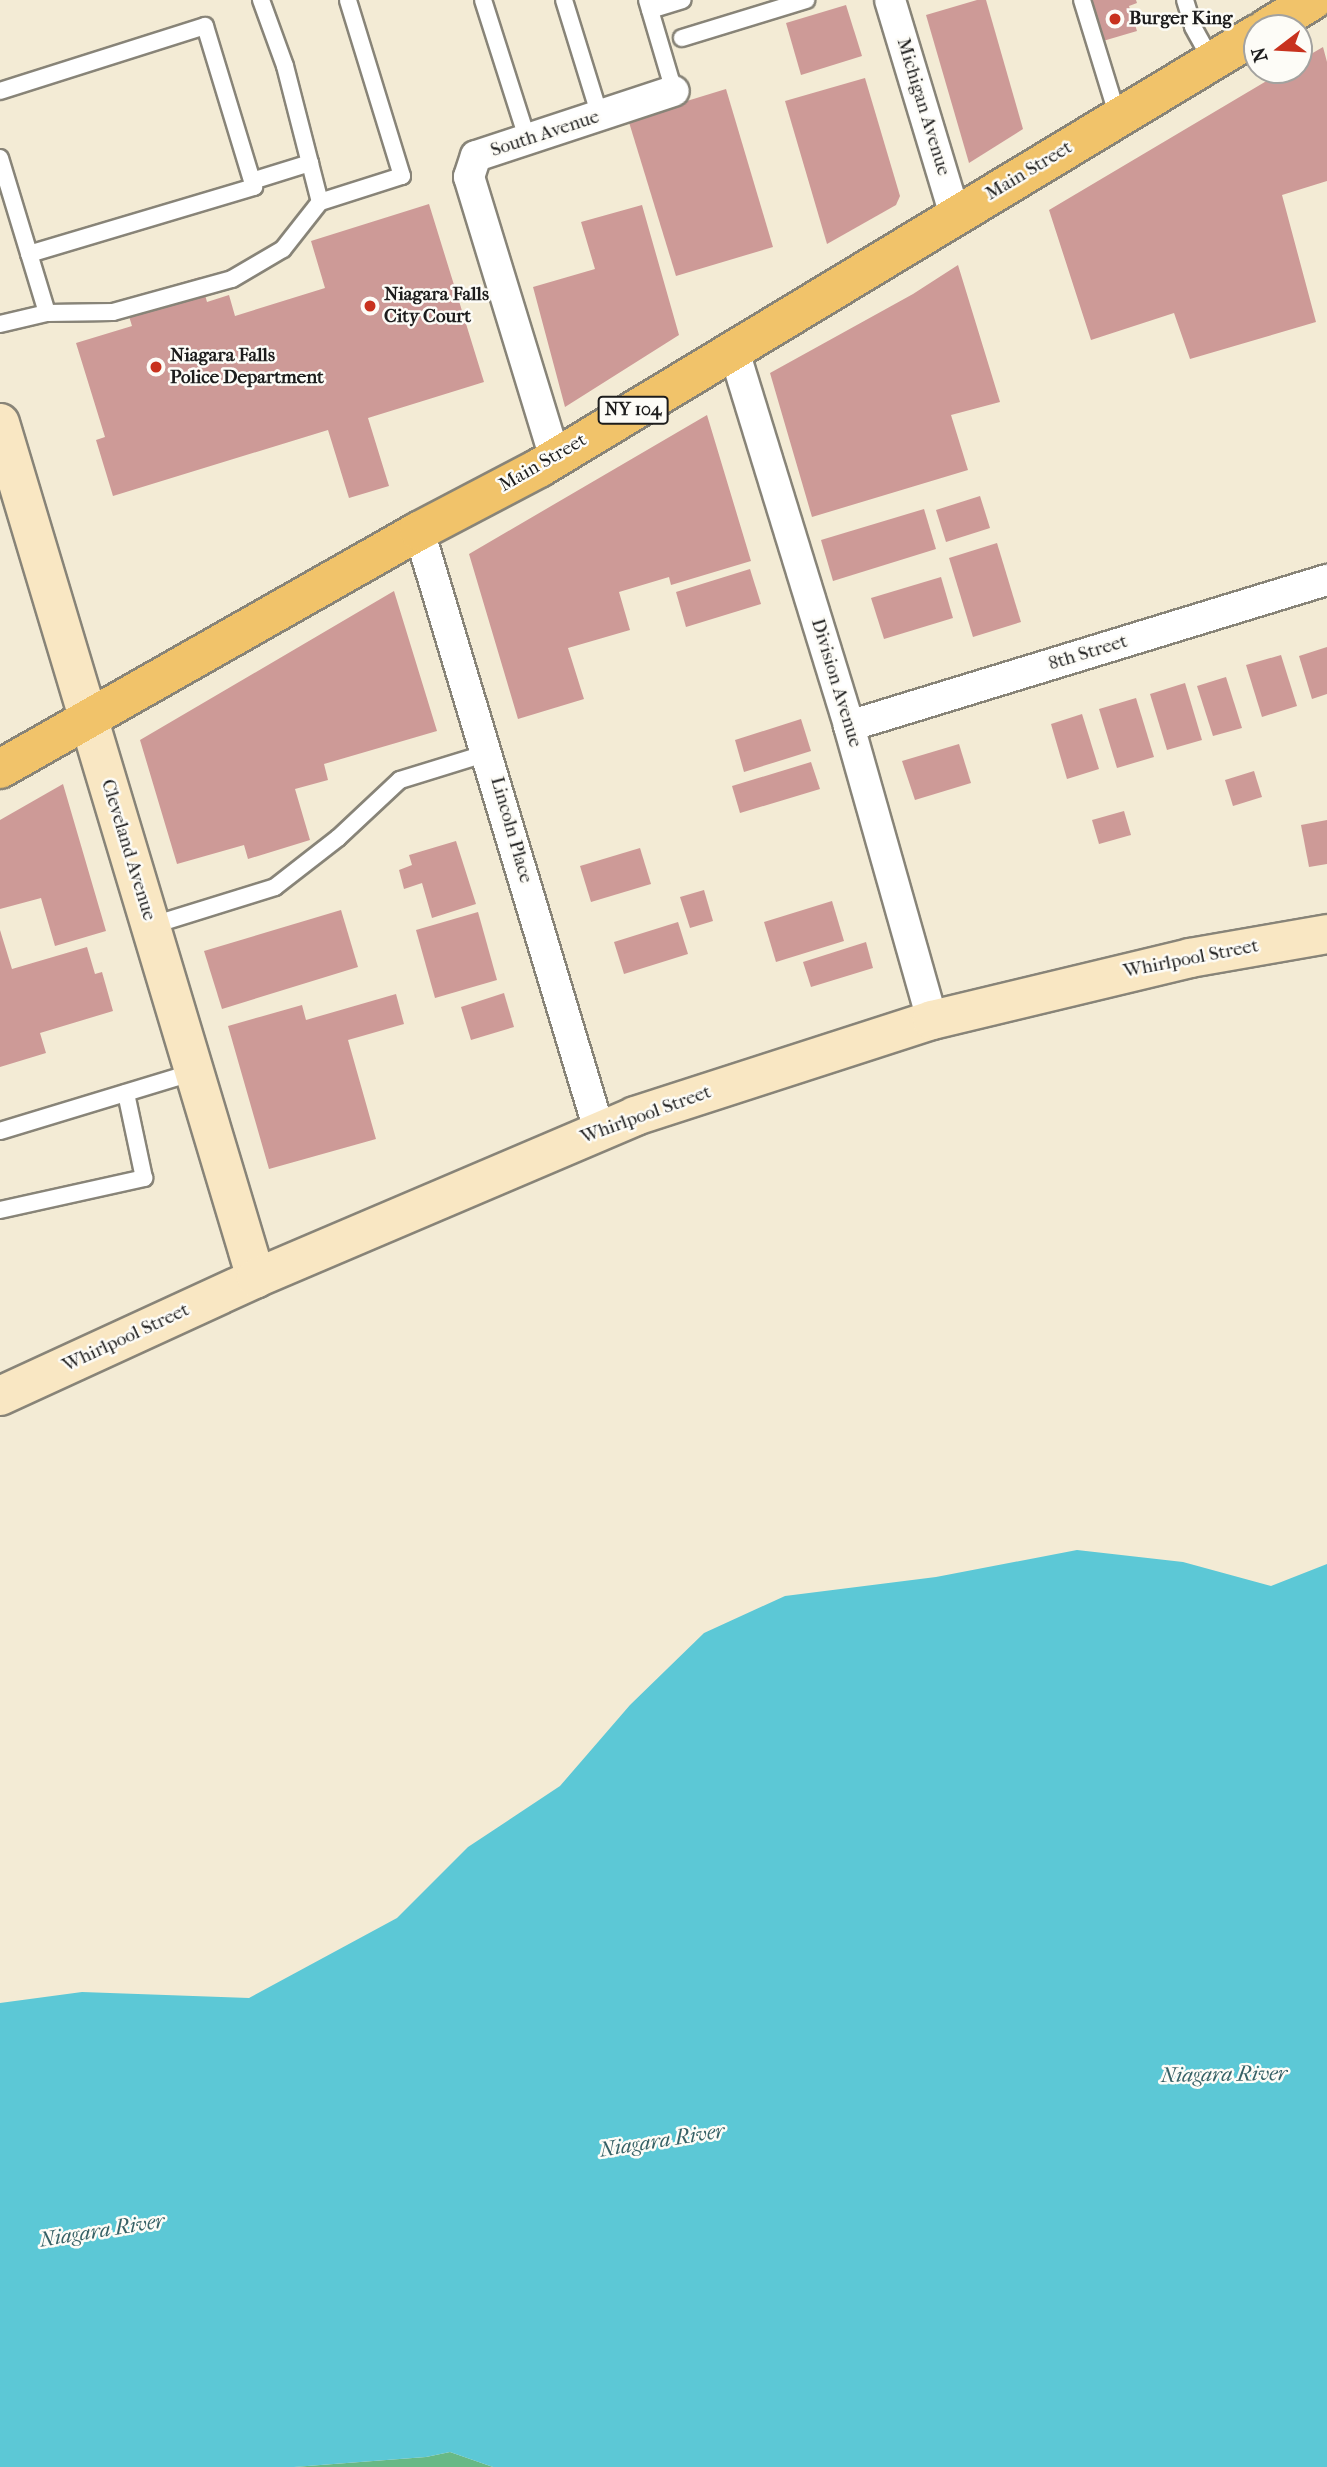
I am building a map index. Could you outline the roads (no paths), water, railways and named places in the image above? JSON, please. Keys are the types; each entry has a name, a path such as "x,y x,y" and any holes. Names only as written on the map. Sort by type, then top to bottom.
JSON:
{"main road":[{"path":"1290,14 1313,0"},
{"name":"Main Street","path":"0,769 419,531 555,458 733,348 1243,42"},
{"name":"Cleveland Avenue","path":"0,423 18,503 88,719 256,1278"},
{"name":"Whirlpool Street","path":"0,1396 256,1278 599,1129 932,1020 1178,960 1327,934"}],"street":[{"name":"Michigan Avenue","path":"890,0 955,215"},
{"name":"South Avenue","path":"555,458 469,177 476,156 674,91"},
{"name":"Division Avenue","path":"733,348 849,726 932,1020"},
{"name":"Lincoln Place","path":"419,531 599,1129"},
{"name":"8th Street","path":"849,726 1327,580"}],"lane":[{"path":"261,0 285,66 320,202"},
{"path":"0,324 47,313 113,313 232,279 283,249 320,202 402,176 348,0"},
{"path":"484,0 527,138"},
{"path":"564,0 600,116"},
{"path":"674,91 648,5 683,0"},
{"path":"682,38 806,0"},
{"path":"1082,0 1118,117"},
{"path":"1185,0 1193,27 1212,61"},
{"path":"0,91 205,26 254,187 29,254"},
{"path":"0,158 47,313"},
{"path":"252,181 310,163"},
{"path":"150,926 275,887 338,838 400,780 488,753"},
{"path":"0,1131 194,1072"},
{"path":"0,1210 144,1178 126,1093"}],"water":[{"name":"Niagara River","path":"1077,1550 1183,1562 1271,1586 1327,1564 1327,2467 493,2467 450,2452 426,2457 294,2467 0,2467 0,2003 82,1992 249,1998 397,1918 468,1847 560,1786 630,1705 704,1633 785,1596 936,1577"}],"place":[{"name":"Burger King","path":"1115,19"},
{"name":"Niagara Falls City Court","path":"370,306"},
{"name":"Niagara Falls Police Department","path":"156,367"}]}
